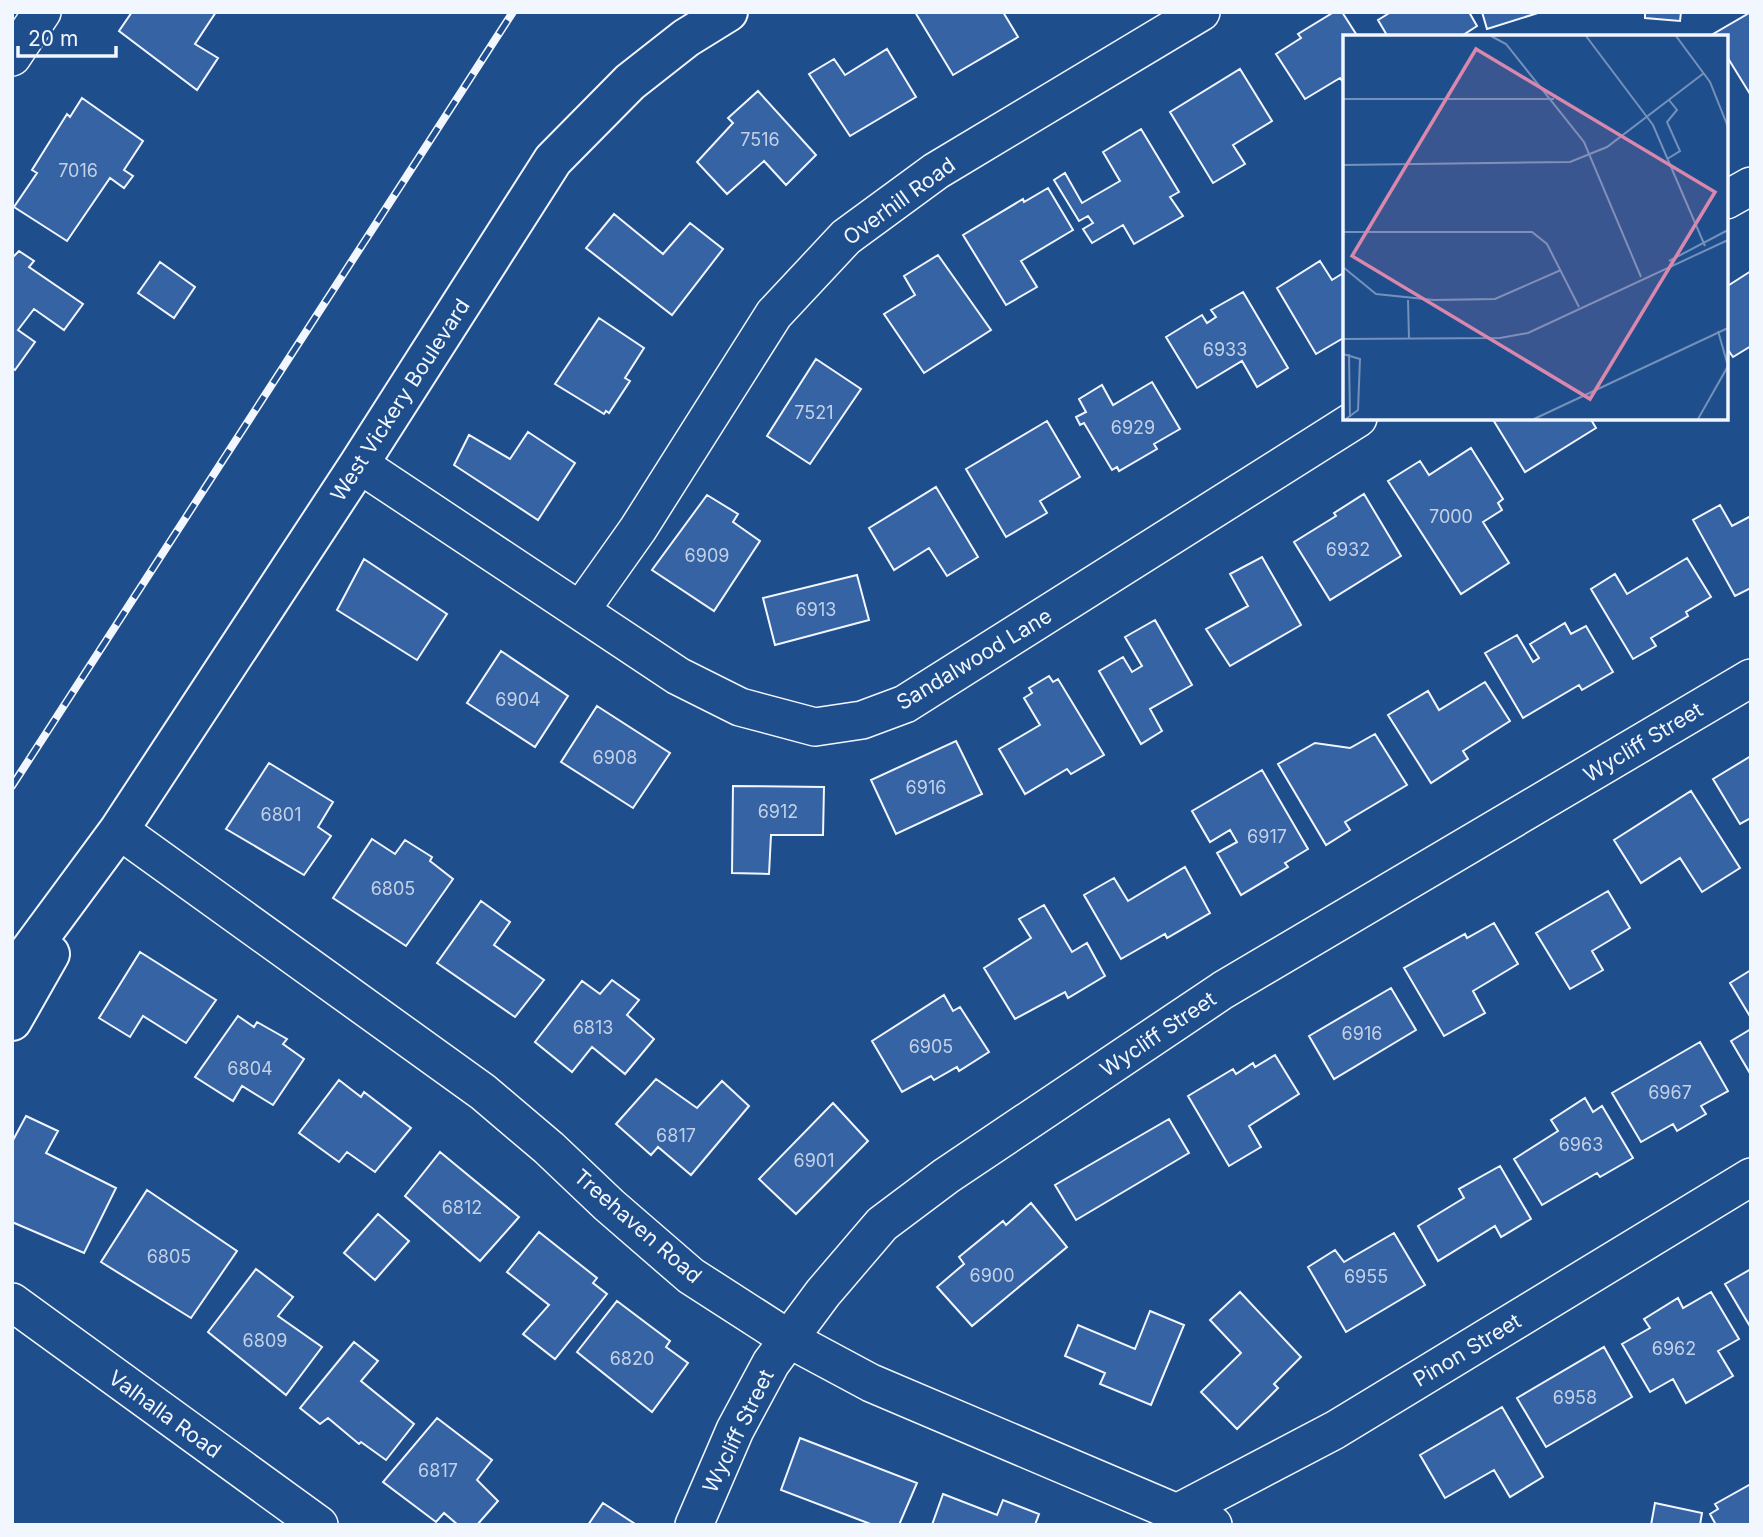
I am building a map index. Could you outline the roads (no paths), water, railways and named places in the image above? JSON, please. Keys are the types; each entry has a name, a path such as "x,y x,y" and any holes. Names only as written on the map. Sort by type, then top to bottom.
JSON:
{"main road":[{"name":"West Vickery Boulevard","path":"12,975 119,830 359,464 553,160 630,82 686,38 727,12"},
{"name":"West Vickery Boulevard","path":"12,1021 119,830"}],"street":[{"path":"12,57 42,12"},
{"name":"Overhill Road","path":"580,611 638,529 774,314 846,237 936,171 1202,12"},
{"path":"1728,199 1751,186"},
{"name":"Sandalwood Lane","path":"359,464 678,676 740,707 815,727 862,720 905,705 1355,420"},
{"name":"Wycliff Street","path":"694,1525 735,1430 771,1363 823,1293 883,1224 946,1175 1223,990 1751,678"},
{"name":"Treehaven Road","path":"119,830 482,1092 549,1147 609,1205 691,1276 789,1339 870,1383 1177,1513 1213,1525"},
{"name":"Pinon Street","path":"1177,1513 1335,1430 1751,1177"},
{"name":"Valhalla Road","path":"12,1303 319,1525"}],"railway":[{"path":"12,786 513,12"}]}
